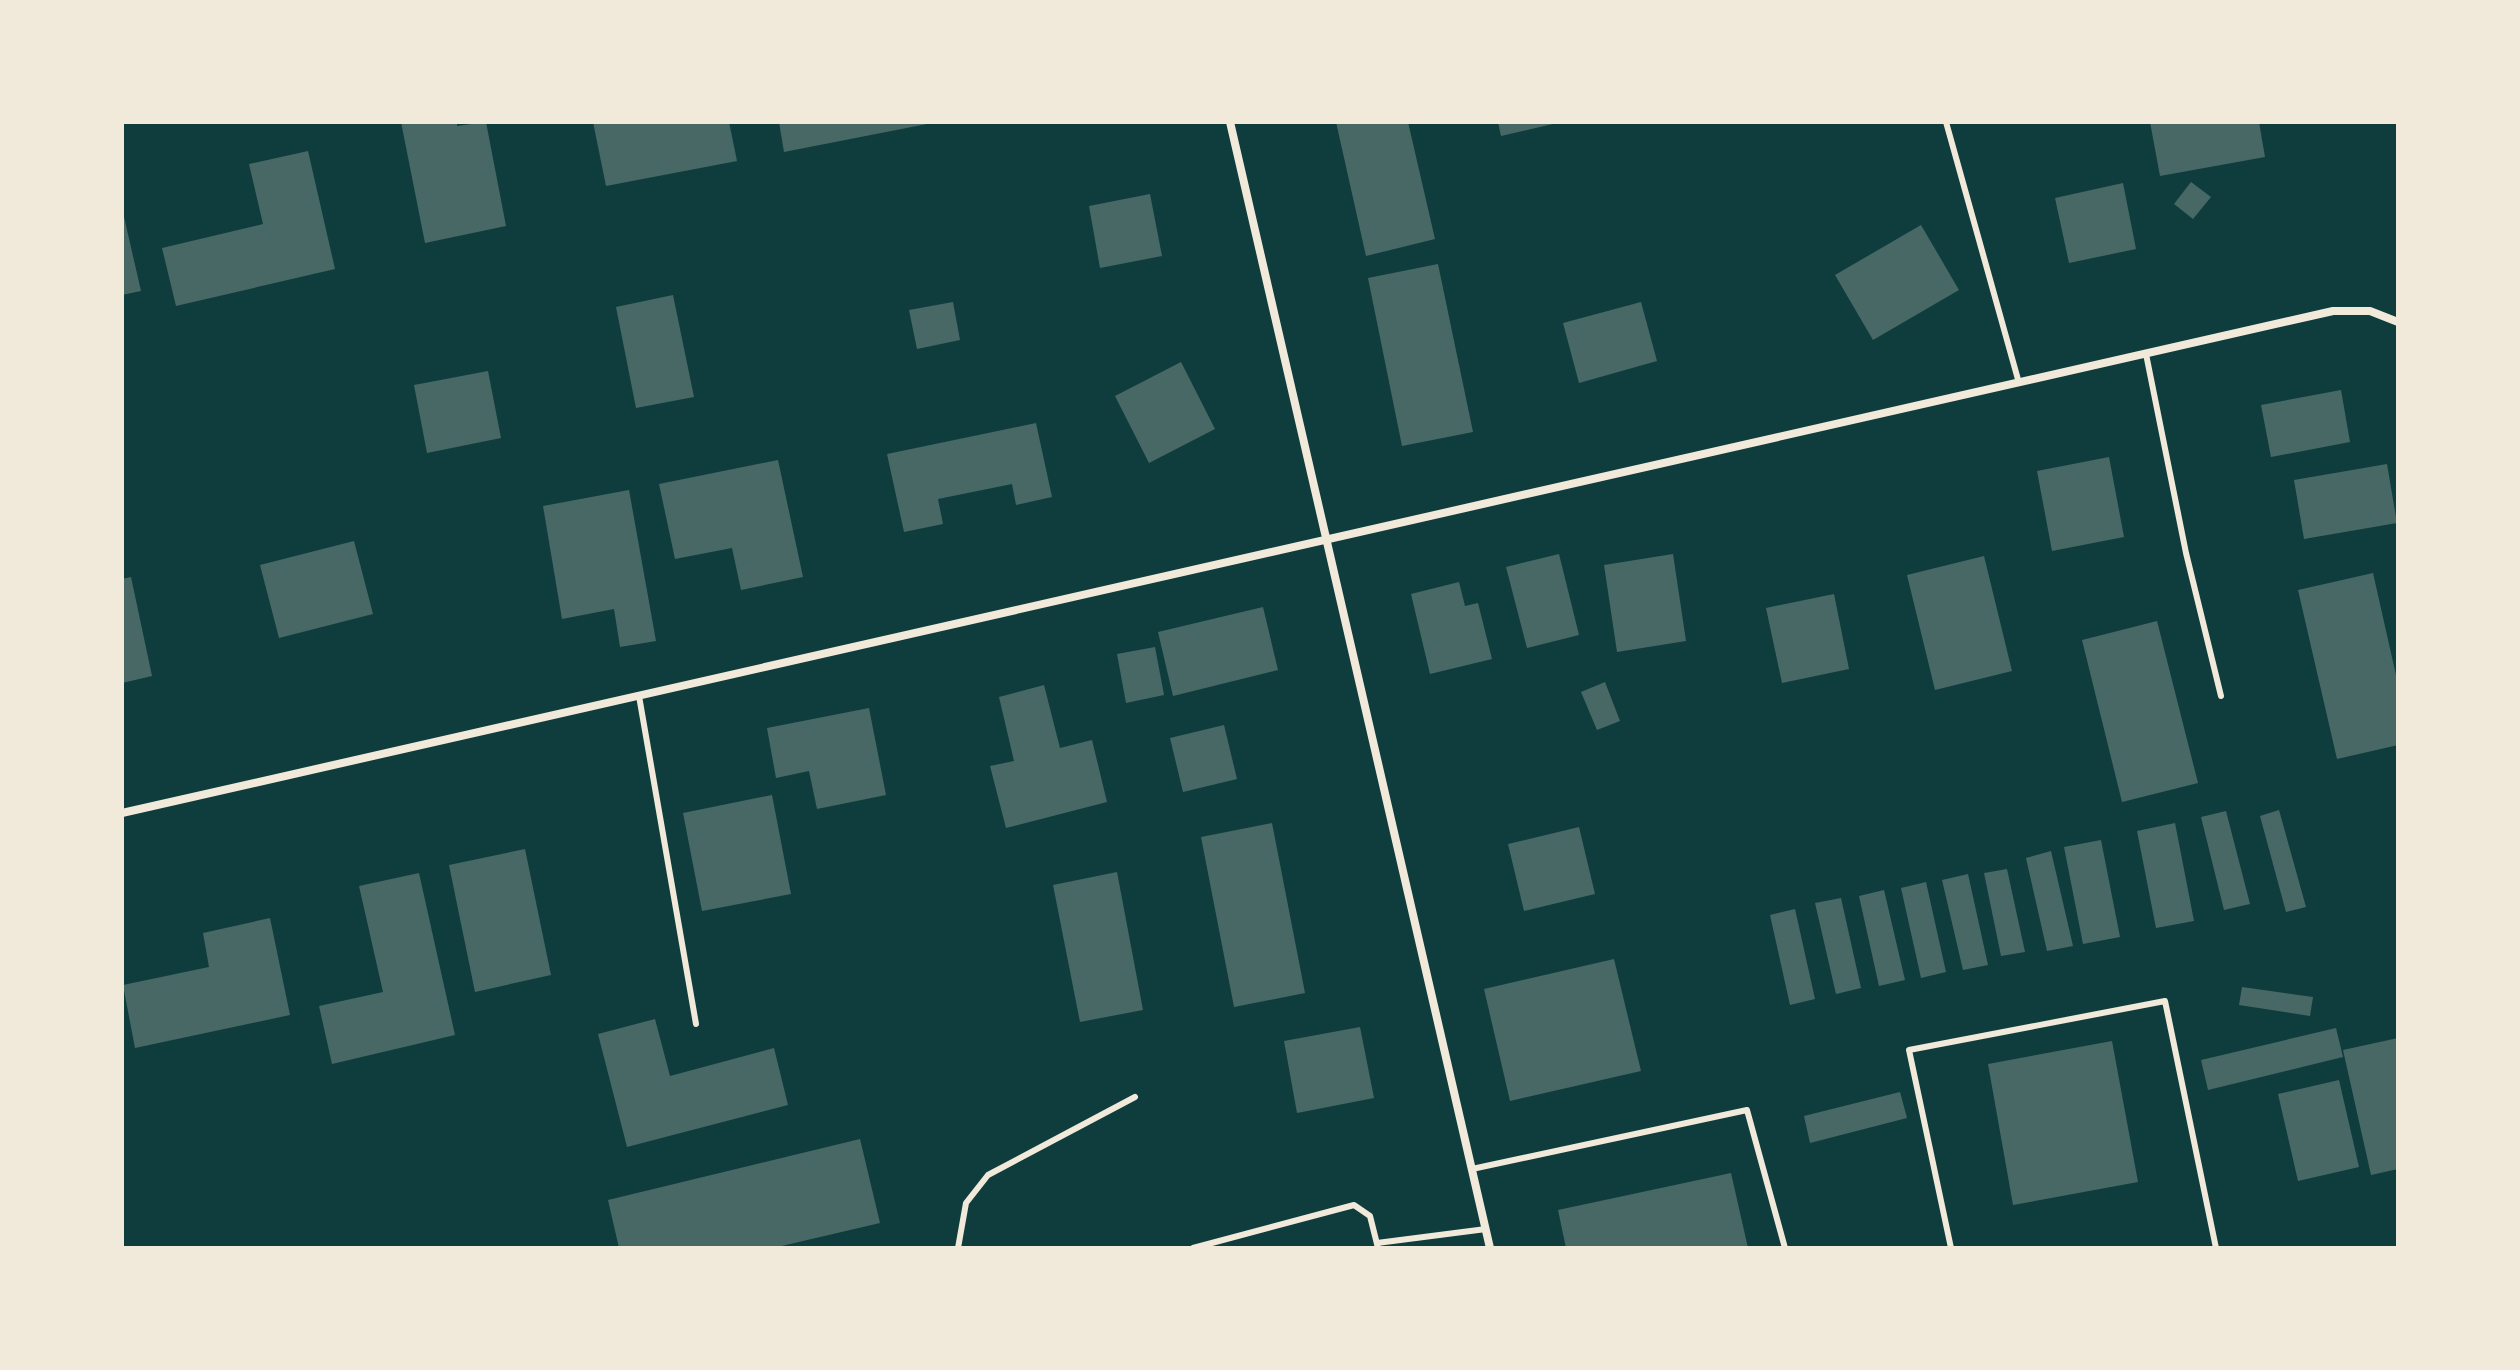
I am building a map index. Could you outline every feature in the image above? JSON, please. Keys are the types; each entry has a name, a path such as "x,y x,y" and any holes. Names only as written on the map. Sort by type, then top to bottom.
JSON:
{"street":[{"path":"1230,122 1490,1248"},
{"path":"122,813 2333,311 2370,311 2398,322"}],"lane":[{"path":"1946,122 2019,383"},
{"path":"2146,354 2186,553 2221,696"},
{"path":"639,696 696,1024"},
{"path":"1951,1248 1909,1050 2165,1001 2216,1248"},
{"path":"958,1248 966,1203 988,1175 1135,1097"},
{"path":"1472,1169 1747,1110 1785,1248"},
{"path":"1193,1248 1354,1205 1370,1216 1377,1246 1486,1229"}],"building":[{"path":"401,122 457,122 457,126 486,122 506,226 425,243"},
{"path":"593,122 729,122 737,161 606,186"},
{"path":"779,122 932,122 932,123 784,152"},
{"path":"1336,122 1408,122 1435,239 1366,256"},
{"path":"1498,122 1557,122 1557,123 1501,136"},
{"path":"2150,122 2259,122 2265,157 2160,176"},
{"path":"308,151 335,269 176,306 162,248 263,224 249,164"},
{"path":"2191,182 2211,197 2193,219 2174,204"},
{"path":"2123,183 2136,249 2069,263 2055,198"},
{"path":"1150,194 1162,256 1100,268 1089,206"},
{"path":"122,208 141,291 122,295"},
{"path":"1921,225 1959,290 1873,340 1835,275"},
{"path":"1438,264 1473,432 1402,446 1368,278"},
{"path":"673,295 694,397 636,408 616,307"},
{"path":"953,302 960,340 917,349 909,310"},
{"path":"1641,302 1657,361 1579,383 1563,323"},
{"path":"1181,362 1215,429 1149,463 1115,396"},
{"path":"488,371 501,438 427,453 414,385"},
{"path":"2341,390 2350,442 2271,457 2261,405"},
{"path":"1036,423 1052,497 1016,505 1012,484 938,499 943,524 904,532 887,454"},
{"path":"2109,457 2124,537 2052,551 2037,471"},
{"path":"778,460 803,577 741,590 732,548 675,559 659,484"},
{"path":"2387,464 2397,523 2304,539 2294,480"},
{"path":"629,490 656,641 620,647 614,609 562,619 543,506"},
{"path":"354,541 373,614 279,638 260,565"},
{"path":"1559,554 1579,635 1527,648 1506,567"},
{"path":"1673,554 1686,641 1617,652 1604,565"},
{"path":"1984,556 2012,671 1935,690 1907,575"},
{"path":"2373,573 2398,684 2398,745 2337,759 2298,590"},
{"path":"131,577 152,676 122,683 122,579"},
{"path":"1459,582 1465,606 1478,603 1492,659 1430,674 1411,594"},
{"path":"1834,594 1849,669 1782,683 1766,608"},
{"path":"1263,607 1278,670 1173,696 1158,632"},
{"path":"2157,621 2198,783 2122,802 2082,640"},
{"path":"1155,647 1164,695 1126,703 1117,654"},
{"path":"1605,682 1620,721 1597,730 1581,692"},
{"path":"1044,685 1060,748 1092,740 1107,802 1006,828 990,766 1014,761 999,697"},
{"path":"869,708 886,795 817,809 809,771 776,778 767,728"},
{"path":"1224,725 1237,779 1183,792 1170,738"},
{"path":"772,795 791,894 702,911 683,813"},
{"path":"2279,810 2306,907 2286,912 2260,816"},
{"path":"2226,811 2250,904 2224,910 2201,817"},
{"path":"1272,823 1305,993 1234,1007 1201,837"},
{"path":"2175,823 2194,921 2156,928 2137,831"},
{"path":"1579,827 1595,894 1524,911 1508,844"},
{"path":"2101,840 2120,937 2083,944 2064,847"},
{"path":"525,849 551,975 475,992 449,865"},
{"path":"2051,851 2073,946 2047,951 2026,858"},
{"path":"2007,869 2025,952 2001,956 1984,873"},
{"path":"1117,872 1143,1010 1080,1022 1053,885"},
{"path":"419,873 455,1035 332,1064 319,1006 383,992 359,886"},
{"path":"1968,874 1988,965 1963,970 1942,880"},
{"path":"1926,882 1946,972 1921,978 1901,888"},
{"path":"1884,890 1905,980 1879,986 1859,896"},
{"path":"1841,898 1861,988 1836,994 1815,903"},
{"path":"1795,909 1815,999 1790,1005 1770,915"},
{"path":"270,918 290,1015 135,1048 123,985 209,967 203,933"},
{"path":"1614,959 1641,1071 1510,1101 1484,989"},
{"path":"2242,987 2313,997 2310,1016 2239,1005"},
{"path":"655,1019 670,1076 774,1048 788,1105 627,1147 598,1034"},
{"path":"1360,1027 1374,1098 1297,1113 1284,1041"},
{"path":"2336,1028 2343,1057 2208,1090 2201,1060"},
{"path":"2398,1038 2398,1169 2371,1175 2343,1050"},
{"path":"2112,1041 2138,1182 2013,1205 1988,1064"},
{"path":"2339,1080 2359,1167 2298,1181 2278,1094"},
{"path":"1900,1092 1907,1118 1810,1143 1804,1116"},
{"path":"860,1139 880,1223 773,1248 619,1248 608,1200"},
{"path":"1731,1173 1748,1248 1566,1248 1558,1210"}]}
